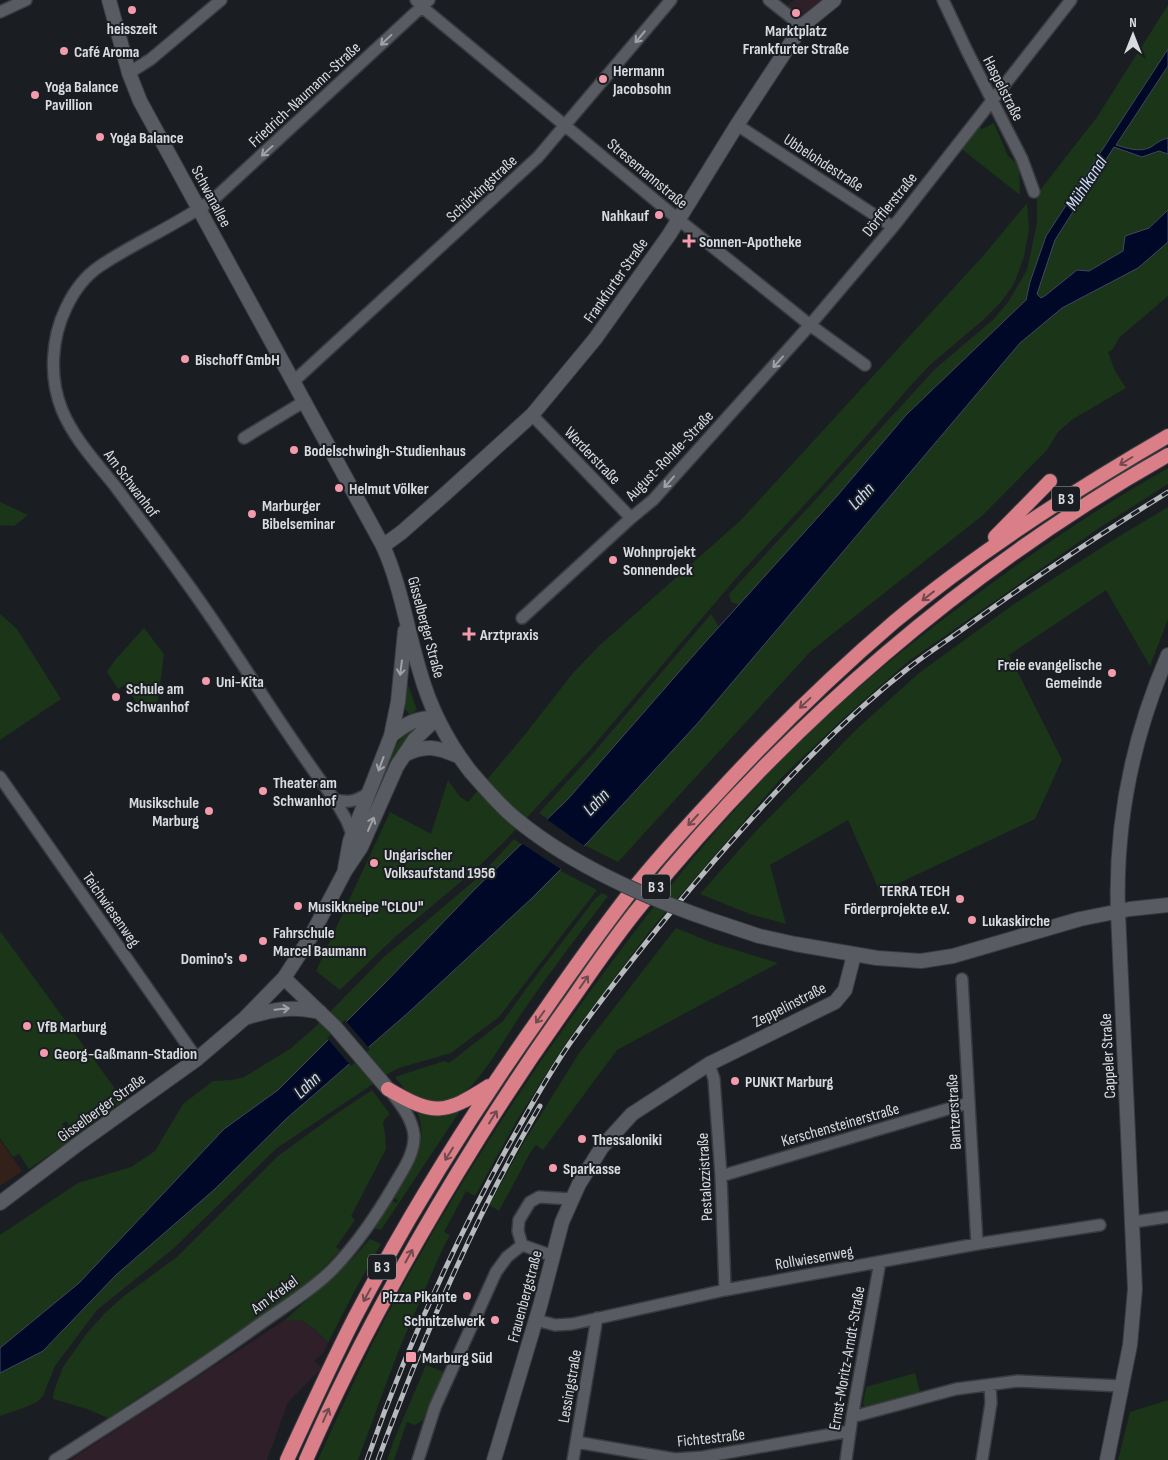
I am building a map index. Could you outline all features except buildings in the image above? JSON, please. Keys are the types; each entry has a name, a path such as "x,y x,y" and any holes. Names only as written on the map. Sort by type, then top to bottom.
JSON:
{"highway":[{"name":"B 3","path":"287,1460 356,1316 442,1165 493,1083 590,945 630,892 683,831 770,737 807,700 895,622 1017,529 1168,436"},
{"name":"B 3","path":"306,1460 329,1408 379,1309 444,1194 518,1076 592,970 640,906 685,852 735,796 825,707 954,598 1026,545 1090,502 1168,455"},
{"path":"966,566 1050,481"},
{"path":"388,1088 407,1105 441,1109 455,1106 467,1100 493,1083"}],"main road":[{"name":"Schwanallee","path":"109,0 129,73 147,113 383,546"},
{"name":"Frankfurter Straße","path":"383,546 440,499 532,415 595,339 679,220 737,124 802,26 834,0"},
{"name":"Gisselberger Straße","path":"383,546 394,571 419,671 437,718 458,756 510,814 557,848 636,891 711,920 760,936 854,955"},
{"name":"Gisselberger Straße","path":"345,871 348,846 352,834 391,736 398,702 406,619"},
{"name":"Cappeler Straße","path":"1107,1460 1130,1344 1135,1289 1117,887 1120,840 1126,790 1134,755 1150,700 1168,654"},
{"name":"Gisselberger Straße","path":"0,1203 196,1059 245,1018 284,978 314,930 345,871 361,847 390,779 404,755 415,739 437,718"},
{"path":"391,736 410,721 437,718"},
{"path":"404,755 427,747 446,750 458,756"},
{"path":"854,955 921,961 941,958 1080,920 1118,912 1168,905"},
{"name":"Zeppelinstraße","path":"572,1199 602,1148 624,1121 643,1105 709,1064 835,1002 845,990 854,955"},
{"path":"284,978 320,1012 388,1088"},
{"path":"245,1018 284,1008 320,1012"},
{"name":"Frauenbergstraße","path":"494,1460 536,1320 562,1222 572,1199"}],"street":[{"path":"0,12 26,0"},
{"path":"129,73 151,59 221,0"},
{"name":"Schückingstraße","path":"294,381 538,157 671,0"},
{"path":"769,0 802,26"},
{"name":"Haspelstraße","path":"943,0 1022,159 1034,192"},
{"name":"Dörfflerstraße","path":"810,326 892,226 1071,0"},
{"name":"Stresemannstraße","path":"422,2 679,220 810,326 865,365"},
{"name":"Friedrich-Naumann-Straße","path":"199,209 227,187 422,2"},
{"name":"Ubbelohdestraße","path":"737,124 892,226"},
{"name":"Am Schwanhof","path":"199,209 98,267 82,283 65,309 56,334 53,361 55,389 62,411 80,442 186,581 335,800 352,834"},
{"name":"August-Rohde-Straße","path":"522,618 653,500 810,326"},
{"path":"244,438 305,401"},
{"name":"Werderstraße","path":"532,415 631,518"},
{"name":"Teichwiesenweg","path":"0,777 196,1059"},
{"path":"335,800 351,802 360,799 370,792"},
{"name":"Bantzerstraße","path":"962,979 977,1244"},
{"name":"Pestalozzistraße","path":"709,1064 714,1078 721,1176 725,1290"},
{"name":"Kerschensteinerstraße","path":"721,1176 968,1103"},
{"name":"Am Krekel","path":"55,1460 239,1340 312,1287 332,1270 369,1224 411,1155 414,1141 407,1105"},
{"path":"553,1256 520,1242 519,1220 533,1200 539,1198 572,1199"},
{"path":"1133,1222 1168,1217"},
{"name":"Rollwiesenweg","path":"536,1320 555,1325 572,1324 725,1290 977,1244 1100,1225"},
{"name":"Frauenbergstraße","path":"418,1460 450,1372 499,1265 520,1242"},
{"name":"Ernst-Moritz-Arndt-Straße","path":"846,1460 880,1262"},
{"name":"Lessingstraße","path":"573,1460 597,1318"},
{"path":"852,1417 956,1390 1018,1381 1121,1386"},
{"path":"982,1460 992,1403 990,1385"},
{"name":"Fichtestraße","path":"576,1442 675,1459 703,1457 850,1431"}],"shaded area":[{"name":"Marktplatz Frankfurter Straße","path":"794,0 823,0 796,22 782,10"},
{"path":"0,1140 22,1171 0,1186"},
{"path":"285,1320 301,1320 316,1330 328,1343 324,1352 314,1361 322,1368 288,1402 267,1460 70,1460"}],"green space":[{"path":"1168,5 1168,49 1046,236 1030,282 1026,300 906,415 837,496 739,605 731,602 729,594 935,369 994,319 1008,302 1027,270 1037,223 1037,194 1097,117"},
{"path":"1168,66 1168,138 1142,150 1116,145"},
{"path":"994,123 1008,156 1019,165 1020,195 959,147 977,125 982,129"},
{"path":"1114,147 1142,157 1159,151 1168,154 1168,210 1149,228 1125,236 1123,251 1089,271 1077,270 1041,298 1036,294 1055,240"},
{"path":"1027,203 1029,229 1024,257 1014,284 1001,302 983,320 930,365 914,382 824,484 738,576 589,751 504,842 476,869 395,937 340,990 316,971 390,812 431,834 448,780 460,797 468,802 523,737 573,673 600,645 740,521 983,256"},
{"path":"1168,242 1168,296 1121,336 1108,352 1115,371 1126,388 1073,419 1058,432 1047,450 983,515 811,651 618,862 584,845 697,724 1020,343 1062,308 1138,268"},
{"path":"1168,468 1168,484 1099,528 909,661 846,716 784,775 652,928 565,1044 516,1122 475,1196 466,1191 444,1232 450,1235 398,1352 358,1460 318,1460 351,1387 387,1315 431,1235 479,1156 581,1004 638,927 697,853 728,817 794,748 885,665 1029,557 1097,511"},
{"path":"0,502 28,515 14,526 0,525"},
{"path":"1168,507 1168,619 1150,666 1106,590 1009,655 1062,760 1035,819 880,892 848,820 770,865 786,924 750,914 700,894 755,832 859,727 919,673 1014,604"},
{"path":"0,614 17,629 61,699 0,740"},
{"path":"711,614 719,627 568,799 548,819 539,813 595,751"},
{"path":"144,628 164,654 157,707 138,705 125,685 118,689 107,672 115,660"},
{"path":"406,679 417,710 410,715 405,709"},
{"path":"410,731 412,734 367,819 365,817 388,758 394,747"},
{"path":"514,839 522,845 475,889 385,983 278,1090 224,1129 79,1283 0,1348 0,1235 78,1183 131,1167 155,1151 183,1104 213,1081 244,1077 290,1049 314,1028 384,957 481,875"},
{"path":"559,870 597,890 499,1017 451,1053 391,1072 277,1148 173,1249 97,1310 55,1366 43,1396 37,1402 0,1416 0,1373 43,1351 116,1275 215,1189 286,1119 409,1012 532,898"},
{"path":"602,893 608,896 546,979 493,1058 473,1084 454,1099 434,1102 423,1100 406,1090 395,1077 444,1061 449,1063 503,1021 595,899"},
{"path":"676,928 713,943 778,963 617,1050 543,1150 536,1145 530,1153 499,1211 489,1205 524,1142 579,1053"},
{"name":"VfB Marburg","path":"0,931 124,1101 76,1135 66,1121 62,1124 72,1139 29,1169 19,1154 13,1157 0,1138"},
{"path":"372,1090 390,1114 383,1124 386,1149 351,1216 355,1220 336,1247 340,1250 327,1265 298,1291 266,1315 108,1418 87,1409 53,1399 63,1367 87,1333 104,1314 124,1296 178,1256 278,1156"},
{"path":"416,1110 460,1111 381,1230 374,1228 392,1201 397,1203 398,1200 394,1198 417,1156 421,1133"},
{"path":"370,1239 381,1244 328,1343 316,1330 301,1320 285,1320 352,1259"},
{"path":"426,1365 444,1372 423,1420 415,1425 407,1422 394,1460 387,1460 394,1440"},
{"path":"915,1373 920,1392 870,1407 865,1407 863,1404 866,1387"},
{"path":"1168,1400 1168,1460 1118,1460 1130,1412"}],"water":[{"path":"1168,49 1168,66 1116,145 1142,150 1168,138 1168,154 1159,151 1142,157 1114,147 1055,240 1037,294 1041,298 1077,270 1089,271 1123,251 1125,236 1149,228 1168,210 1168,242 1138,268 1062,308 1020,343 697,724 588,842 532,898 409,1012 286,1119 215,1189 116,1275 43,1351 0,1373 0,1348 79,1283 224,1129 278,1090 385,983 475,889 568,799 700,648 837,496 906,415 1026,300 1030,282 1046,236"}],"pier":[{"path":"545,818 586,847 562,870 521,843"},
{"path":"345,1020 370,1049 351,1066 327,1038"}],"railway":[{"path":"367,1460 397,1379 430,1301 486,1186 507,1148 545,1081 570,1043 622,973 677,905 784,784 833,734 884,688 919,660 1022,587 1168,492"},
{"path":"378,1460 413,1369 451,1279 493,1191 540,1106"}],"place":[{"name":"heisszeit","path":"132,10"},
{"name":"Marktplatz Frankfurter Straße","path":"796,13"},
{"name":"Café Aroma","path":"64,51"},
{"name":"Hermann Jacobsohn","path":"603,79"},
{"name":"Yoga Balance Pavillion","path":"35,95"},
{"name":"Yoga Balance","path":"100,137"},
{"name":"Nahkauf","path":"659,215"},
{"name":"Sonnen-Apotheke","path":"689,241"},
{"name":"Bischoff GmbH","path":"185,359"},
{"name":"Bodelschwingh-Studienhaus","path":"294,450"},
{"name":"Helmut Völker","path":"339,488"},
{"name":"Marburger Bibelseminar","path":"252,514"},
{"name":"Wohnprojekt Sonnendeck","path":"613,560"},
{"name":"Arztpraxis","path":"469,634"},
{"name":"Freie evangelische Gemeinde","path":"1112,673"},
{"name":"Uni-Kita","path":"206,681"},
{"name":"Schule am Schwanhof","path":"116,697"},
{"name":"Theater am Schwanhof","path":"263,791"},
{"name":"Musikschule Marburg","path":"209,811"},
{"name":"Ungarischer Volksaufstand 1956","path":"374,863"},
{"name":"TERRA TECH Förderprojekte e.V.","path":"960,899"},
{"name":"Musikkneipe \"CLOU\"","path":"298,906"},
{"name":"Lukaskirche","path":"972,920"},
{"name":"Fahrschule Marcel Baumann","path":"263,941"},
{"name":"Domino's","path":"243,958"},
{"name":"VfB Marburg","path":"27,1026"},
{"name":"Georg-Gaßmann-Stadion","path":"44,1053"},
{"name":"PUNKT Marburg","path":"735,1081"},
{"name":"Thessaloniki","path":"582,1139"},
{"name":"Sparkasse","path":"553,1168"},
{"name":"Pizza Pikante","path":"467,1296"},
{"name":"Schnitzelwerk","path":"495,1320"},
{"name":"Marburg Süd","path":"411,1357"}],"water label":[{"name":"Mühlkanal","path":"1086,183"},
{"name":"Lahn","path":"861,496"},
{"name":"Lahn","path":"596,802"},
{"name":"Lahn","path":"307,1085"}]}
